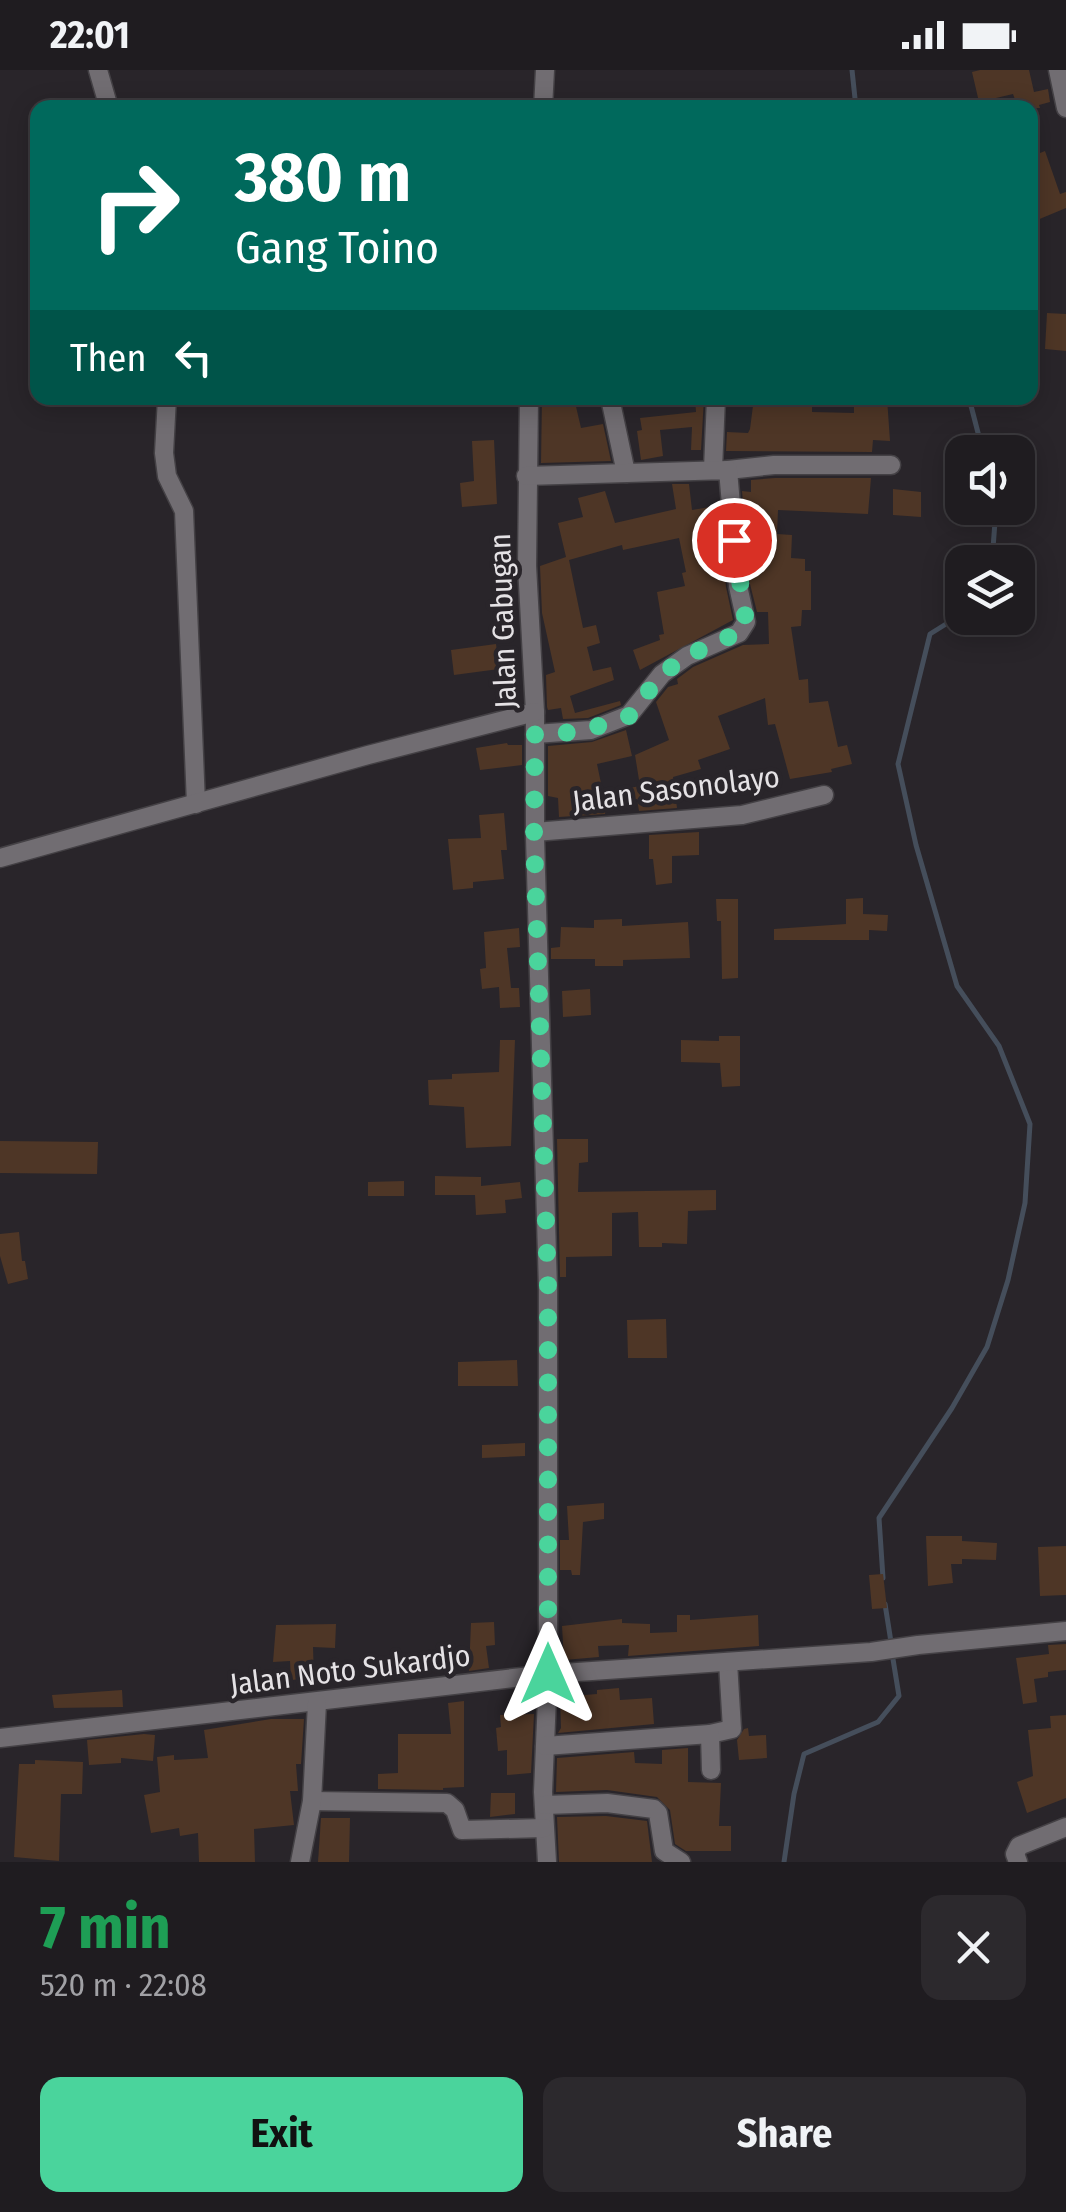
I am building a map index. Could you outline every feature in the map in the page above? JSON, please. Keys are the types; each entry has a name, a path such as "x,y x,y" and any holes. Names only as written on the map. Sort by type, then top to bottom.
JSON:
{"street":[{"path":"98,70 106,100"},
{"path":"543,100 545,70"},
{"path":"1058,70 1066,108"},
{"path":"167,405 167,476 184,511 196,804"},
{"name":"Jalan Gabugan","path":"528,405 527,566 536,712 534,832 548,1288 544,1805 547,1862"},
{"path":"611,405 626,474"},
{"path":"535,734 580,732 629,716 662,674 687,656 744,630 746,622 721,470 716,405"},
{"path":"526,476 774,465 891,465"},
{"path":"0,858 536,712"},
{"name":"Jalan Sasonolayo","path":"534,832 742,815 824,795"},
{"name":"Jalan Noto Sukardjo","path":"0,1738 548,1674 871,1652 1066,1631"},
{"path":"545,1746 732,1729 728,1662"},
{"path":"300,1862 312,1801 318,1703"},
{"path":"710,1734 711,1770"},
{"path":"312,1801 447,1803 462,1830 544,1828"},
{"path":"544,1805 607,1803 654,1808 661,1846 681,1862"},
{"path":"1018,1862 1015,1854 1019,1846 1066,1827"}],"building":[{"path":"1029,70 1034,92 1048,89 1050,102 1038,108 1038,100 1015,100 1013,94 979,100 972,72"},
{"path":"1045,151 1060,194 1066,192 1066,208 1038,220 1038,154"},
{"path":"1047,313 1066,314 1066,351 1045,349"},
{"path":"542,405 576,405 581,428 603,424 611,461 541,463"},
{"path":"696,405 704,405 701,450 691,450 692,427 660,430 663,456 641,460 637,431 642,430 640,418 696,412"},
{"path":"753,405 798,405 812,407 812,412 854,413 854,405 887,405 890,441 873,440 872,452 726,451 727,432 748,433"},
{"path":"494,440 497,504 462,507 460,483 474,481 472,441"},
{"path":"871,478 868,514 778,510 777,534 792,535 791,558 805,559 805,571 811,571 811,610 802,610 801,626 791,627 799,680 808,679 809,703 828,701 838,747 847,745 852,764 831,769 832,772 790,779 775,724 768,725 765,698 718,716 730,749 698,760 701,769 673,777 677,808 639,811 637,799 606,805 605,814 559,817 558,798 548,796 548,746 592,742 626,730 632,756 597,764 603,793 640,786 635,755 669,740 656,702 668,687 678,684 677,679 693,667 743,645 769,644 768,612 757,612 750,584 742,491 751,492 751,480"},
{"path":"672,484 689,484 692,510 710,507 712,522 720,521 733,620 640,670 633,650 660,640 659,635 664,634 657,592 685,586 679,538 623,550 622,545 569,560 583,628 596,625 600,643 587,647 593,671 611,667 614,680 570,696 575,713 620,701 621,705 588,718 563,719 561,708 547,707 546,675 555,672 542,613 540,566 566,557 558,523 583,517 578,498 605,491 615,523 676,509"},
{"path":"893,489 921,492 921,517 893,515"},
{"path":"496,644 499,669 454,675 451,650"},
{"path":"522,745 522,765 480,770 476,748"},
{"path":"504,813 504,879 473,882 473,888 453,890 448,839 481,838 479,815"},
{"path":"699,832 699,855 672,856 672,883 656,885 653,859 649,859 649,835"},
{"path":"863,898 863,914 888,915 887,931 869,930 869,940 774,940 774,929 846,924 846,899"},
{"path":"716,899 738,899 738,978 722,979 721,921 717,921"},
{"path":"622,919 622,926 688,922 690,958 623,960 623,966 595,966 595,959 551,959 551,948 560,947 561,927 594,928 594,920"},
{"path":"519,928 520,947 507,948 511,988 519,988 520,1007 500,1008 499,987 482,989 480,969 486,968 484,932"},
{"path":"590,989 591,1015 563,1017 562,991"},
{"path":"719,1036 740,1036 740,1086 722,1087 720,1063 681,1062 681,1040 719,1041"},
{"path":"500,1040 515,1040 511,1146 466,1148 464,1107 429,1105 428,1080 452,1079 452,1074 499,1072"},
{"path":"557,1139 588,1139 588,1162 579,1163 578,1192 716,1190 716,1210 688,1211 687,1244 662,1243 662,1247 639,1247 638,1212 612,1213 612,1256 566,1257 566,1277 560,1277"},
{"path":"0,1141 98,1142 97,1174 0,1173"},
{"path":"435,1176 481,1177 481,1186 520,1182 522,1198 505,1200 506,1213 476,1215 475,1195 435,1195"},
{"path":"404,1181 404,1196 368,1196 368,1182"},
{"path":"19,1232 28,1279 8,1284 0,1256 0,1234"},
{"path":"666,1319 667,1358 628,1358 627,1320"},
{"path":"517,1360 518,1386 458,1386 458,1362"},
{"path":"525,1443 525,1456 482,1458 482,1445"},
{"path":"604,1503 604,1519 583,1522 580,1575 560,1570 560,1540 569,1540 567,1506"},
{"path":"926,1536 962,1536 962,1541 997,1543 996,1560 962,1559 962,1564 951,1564 953,1583 928,1586"},
{"path":"1066,1546 1066,1595 1040,1596 1038,1547"},
{"path":"883,1574 887,1608 872,1609 869,1575"},
{"path":"677,1615 690,1615 690,1620 758,1615 759,1646 628,1656 629,1645 598,1646 599,1657 564,1660 562,1626 622,1619 622,1623 650,1624 650,1633 677,1632"},
{"path":"494,1622 495,1645 486,1646 489,1668 469,1671 471,1623"},
{"path":"336,1624 335,1648 313,1647 314,1678 291,1680 290,1661 273,1662 276,1625"},
{"path":"1066,1644 1066,1670 1034,1679 1037,1702 1023,1704 1016,1658 1049,1654 1048,1645"},
{"path":"619,1688 620,1700 652,1698 654,1724 558,1733 560,1697"},
{"path":"122,1690 123,1707 54,1708 52,1695"},
{"path":"464,1701 464,1787 378,1789 378,1774 398,1773 398,1734 451,1734 448,1703"},
{"path":"534,1714 531,1773 507,1775 507,1750 498,1751 496,1728 501,1727 500,1715"},
{"path":"1066,1715 1066,1798 1027,1813 1017,1782 1033,1776 1028,1730 1051,1728 1050,1716"},
{"path":"271,1719 304,1719 301,1764 296,1764 298,1791 290,1791 294,1825 254,1829 255,1862 199,1862 198,1833 180,1836 179,1828 151,1833 144,1795 160,1792 157,1757 208,1758 204,1730"},
{"path":"748,1728 749,1736 766,1735 767,1758 739,1760 737,1740"},
{"path":"155,1735 153,1761 121,1758 121,1763 89,1765 87,1740"},
{"path":"688,1748 688,1782 721,1783 719,1826 731,1826 731,1851 686,1851 675,1844 670,1810 657,1797 607,1790 556,1792 557,1758 634,1752 635,1763 662,1764 662,1750"},
{"path":"35,1760 83,1762 82,1794 61,1794 59,1861 14,1857 19,1764 35,1764"},
{"path":"491,1793 515,1793 515,1814 490,1817"},
{"path":"606,1816 647,1821 652,1862 559,1862 557,1817"},
{"path":"321,1818 350,1818 349,1862 318,1862"}],"waterway":[{"path":"852,70 855,100"},
{"path":"971,405 979,435"},
{"path":"993,545 995,525"},
{"path":"883,1578 879,1518 987,1347 1008,1280 1025,1203 1030,1124 999,1046 957,986 916,845 898,764 930,634 945,625"},
{"path":"885,1604 891,1642"},
{"path":"784,1862 804,1754 878,1722 899,1696 892,1653"}],"route":[{"path":"548,1674 548,1288 534,837 535,734 580,732 629,716 662,674 687,656 744,630 734,540"}]}
